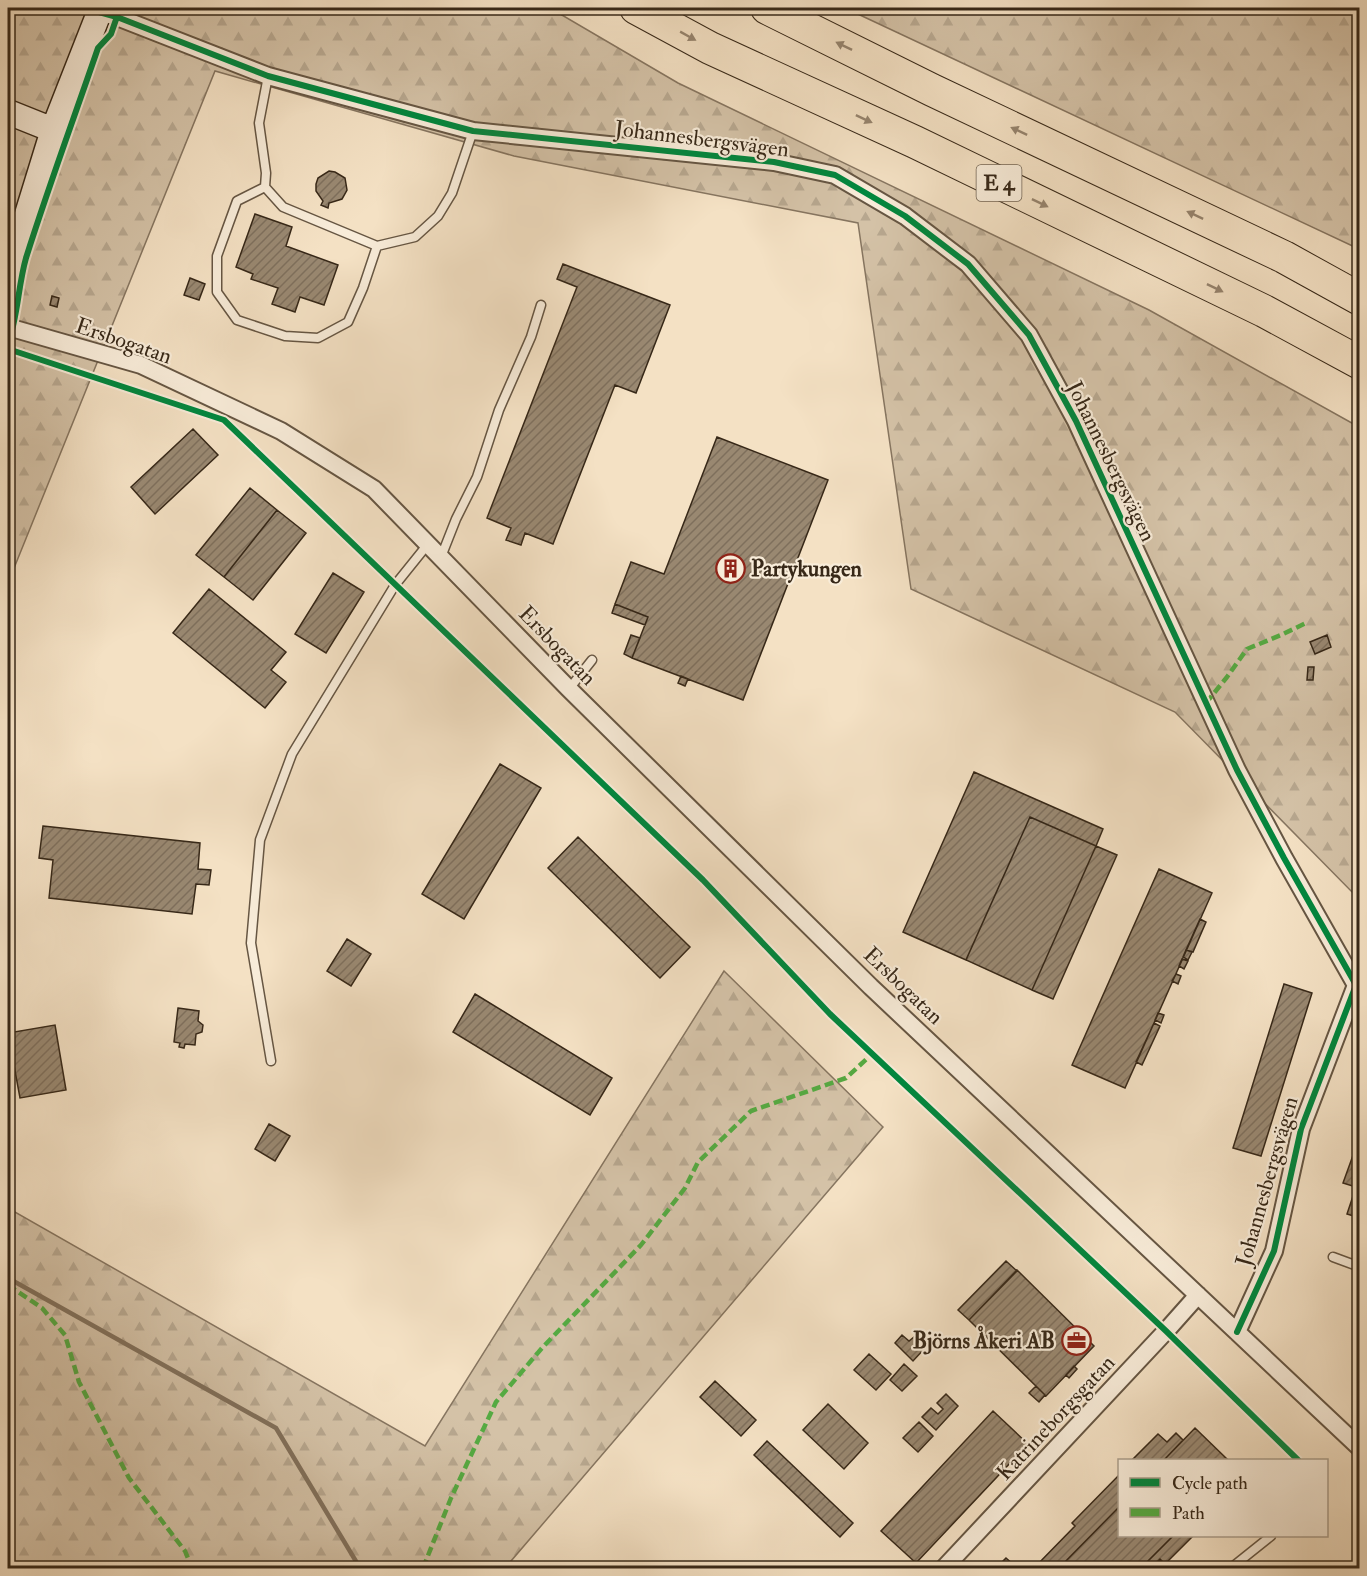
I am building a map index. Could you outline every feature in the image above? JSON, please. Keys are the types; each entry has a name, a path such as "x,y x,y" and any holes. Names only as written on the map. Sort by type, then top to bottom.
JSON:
{"highway":[{"name":"E 4","path":"636,8 710,48 915,142 1264,311 1359,363"},
{"name":"E 4","path":"767,8 932,90 1284,257 1359,299"},
{"path":"1284,257 1359,288"}],"street":[{"name":"Johannesbergsvägen","path":"100,10 268,76 474,131 774,162 835,175 905,216 968,264 1029,335 1076,421 1237,770 1356,986 1301,1129 1274,1251 1237,1332"},
{"path":"8,276 53,130 100,10"},
{"path":"8,112 53,130"},
{"name":"Ersbogatan","path":"8,327 141,364 281,432 374,489 568,689 871,987 1359,1448"},
{"name":"Katrineborgsgatan","path":"944,1569 1198,1295"}],"lane":[{"path":"268,76 259,123 266,188 283,207 377,246 415,237 438,216 452,193 474,131"},
{"path":"266,188 237,201 217,256 217,292 237,320 285,336 318,338 348,322 363,288 377,246"},
{"path":"441,558 456,519 477,477 499,410 531,337 541,305"},
{"path":"271,1061 251,943 260,840 292,754 395,585 428,544"},
{"path":"568,689 592,660"},
{"path":"1333,1257 1359,1267"},
{"path":"1231,1569 1270,1537"}],"green space":[{"path":"8,8 550,8 678,83 1149,310 1359,427 1359,881 1354,894 1175,712 911,589 858,223 514,156 215,71 8,583"},
{"path":"845,8 1359,8 1359,249"},
{"path":"724,971 883,1127 505,1568 8,1568 8,1208 425,1446"}],"building":[{"path":"329,171 345,178 347,190 342,199 329,203 328,208 321,205 323,201 316,191 316,184 318,178"},
{"path":"255,214 292,227 286,246 338,265 324,305 300,297 295,312 272,304 278,288 251,279 253,274 236,267"},
{"path":"563,264 670,305 636,393 615,385 553,544 525,533 521,545 506,540 511,528 487,518 577,287 557,279"},
{"path":"190,278 205,284 199,300 184,295"},
{"path":"52,296 59,298 57,307 50,305"},
{"path":"193,429 218,455 155,514 131,487"},
{"name":"Partykungen","path":"717,437 828,480 743,700 632,658 648,617 615,604 631,562 664,574"},
{"path":"250,488 277,510 224,577 196,555"},
{"path":"277,510 306,533 253,600 224,577"},
{"path":"333,573 364,592 326,653 295,634"},
{"path":"209,589 286,652 271,670 286,682 265,708 173,633"},
{"path":"615,604 648,617 645,625 612,613"},
{"path":"631,635 640,638 632,658 624,654"},
{"path":"1327,635 1331,647 1315,654 1310,642"},
{"path":"1308,667 1314,667 1313,680 1307,680"},
{"path":"681,676 688,679 685,686 678,683"},
{"path":"500,764 541,788 464,919 422,894"},
{"path":"974,772 1103,829 1096,846 1030,817 966,960 903,932"},
{"path":"1030,817 1096,846 1032,990 966,960"},
{"path":"43,826 200,843 198,869 211,870 209,885 196,884 192,914 49,898 53,860 39,858"},
{"path":"578,837 690,947 660,978 548,868"},
{"path":"1096,846 1117,855 1053,999 1032,990"},
{"path":"1159,869 1212,893 1125,1088 1072,1065"},
{"path":"1200,919 1206,922 1193,952 1186,950"},
{"path":"347,939 371,954 351,986 327,971"},
{"path":"1186,950 1192,952 1188,960 1183,957"},
{"path":"1182,959 1188,961 1184,969 1179,966"},
{"path":"1176,974 1181,976 1178,984 1172,981"},
{"path":"1284,984 1312,993 1261,1156 1233,1148"},
{"path":"475,994 612,1078 590,1115 453,1032"},
{"path":"178,1008 199,1011 198,1021 203,1025 202,1032 196,1034 195,1045 185,1044 184,1048 179,1047 180,1043 174,1042"},
{"path":"1158,1013 1164,1015 1161,1023 1155,1020"},
{"path":"1154,1023 1160,1026 1142,1065 1136,1062"},
{"path":"55,1025 66,1090 20,1098 8,1033"},
{"path":"269,1124 290,1136 275,1161 255,1149"},
{"path":"1360,1136 1360,1218 1347,1214 1356,1187 1343,1183"},
{"path":"1006,1261 1017,1271 969,1320 958,1310"},
{"path":"1017,1270 1094,1346 1046,1396 969,1320"},
{"path":"902,1335 909,1341 914,1337 925,1348 913,1361 895,1343"},
{"path":"869,1354 891,1374 876,1390 854,1370"},
{"path":"904,1364 917,1376 902,1391 890,1380"},
{"path":"1074,1366 1077,1369 1069,1378 1066,1375"},
{"path":"715,1381 756,1420 741,1436 700,1397"},
{"path":"1036,1386 1045,1395 1039,1402 1029,1393"},
{"path":"946,1394 958,1406 936,1430 922,1417 931,1408 938,1414 943,1409 937,1403"},
{"path":"828,1404 868,1443 844,1469 803,1430"},
{"path":"993,1411 1028,1444 916,1563 881,1531"},
{"path":"919,1422 933,1436 918,1452 903,1438"},
{"path":"1195,1428 1227,1459 1165,1459"},
{"path":"1176,1433 1183,1440 1165,1459 1133,1459 1158,1434 1167,1442"},
{"path":"767,1441 853,1523 840,1537 754,1455"},
{"path":"1118,1476 1118,1508 1059,1568 1034,1568 1075,1526 1072,1523"},
{"path":"1118,1508 1118,1537 1172,1537 1141,1568 1059,1568"},
{"path":"1172,1537 1192,1537 1165,1564 1160,1559 1151,1568 1141,1568"},
{"path":"1006,1558 1015,1566 996,1568"}],"waterway":[{"path":"8,1278 276,1428 360,1568"}],"marked path":[{"path":"1206,703 1247,649 1306,623"},
{"path":"423,1568 451,1498 496,1402 542,1348 641,1245 685,1188 698,1162 751,1111 846,1078 872,1054"},
{"path":"8,1285 42,1308 65,1335 79,1382 129,1478 185,1551 192,1568"}],"cycle path":[{"path":"8,344 26,258 43,206 98,48 111,34 120,8"},
{"path":"99,12 268,76 473,131 774,162 835,175 905,216 968,264 1029,335 1076,421 1237,770 1356,985 1301,1129 1274,1251 1237,1332"},
{"path":"8,349 224,420 703,880 830,1014 1166,1331 1297,1459"}],"place":[{"name":"Partykungen","path":"730,568"},
{"name":"Björns Åkeri AB","path":"1076,1340"}]}
